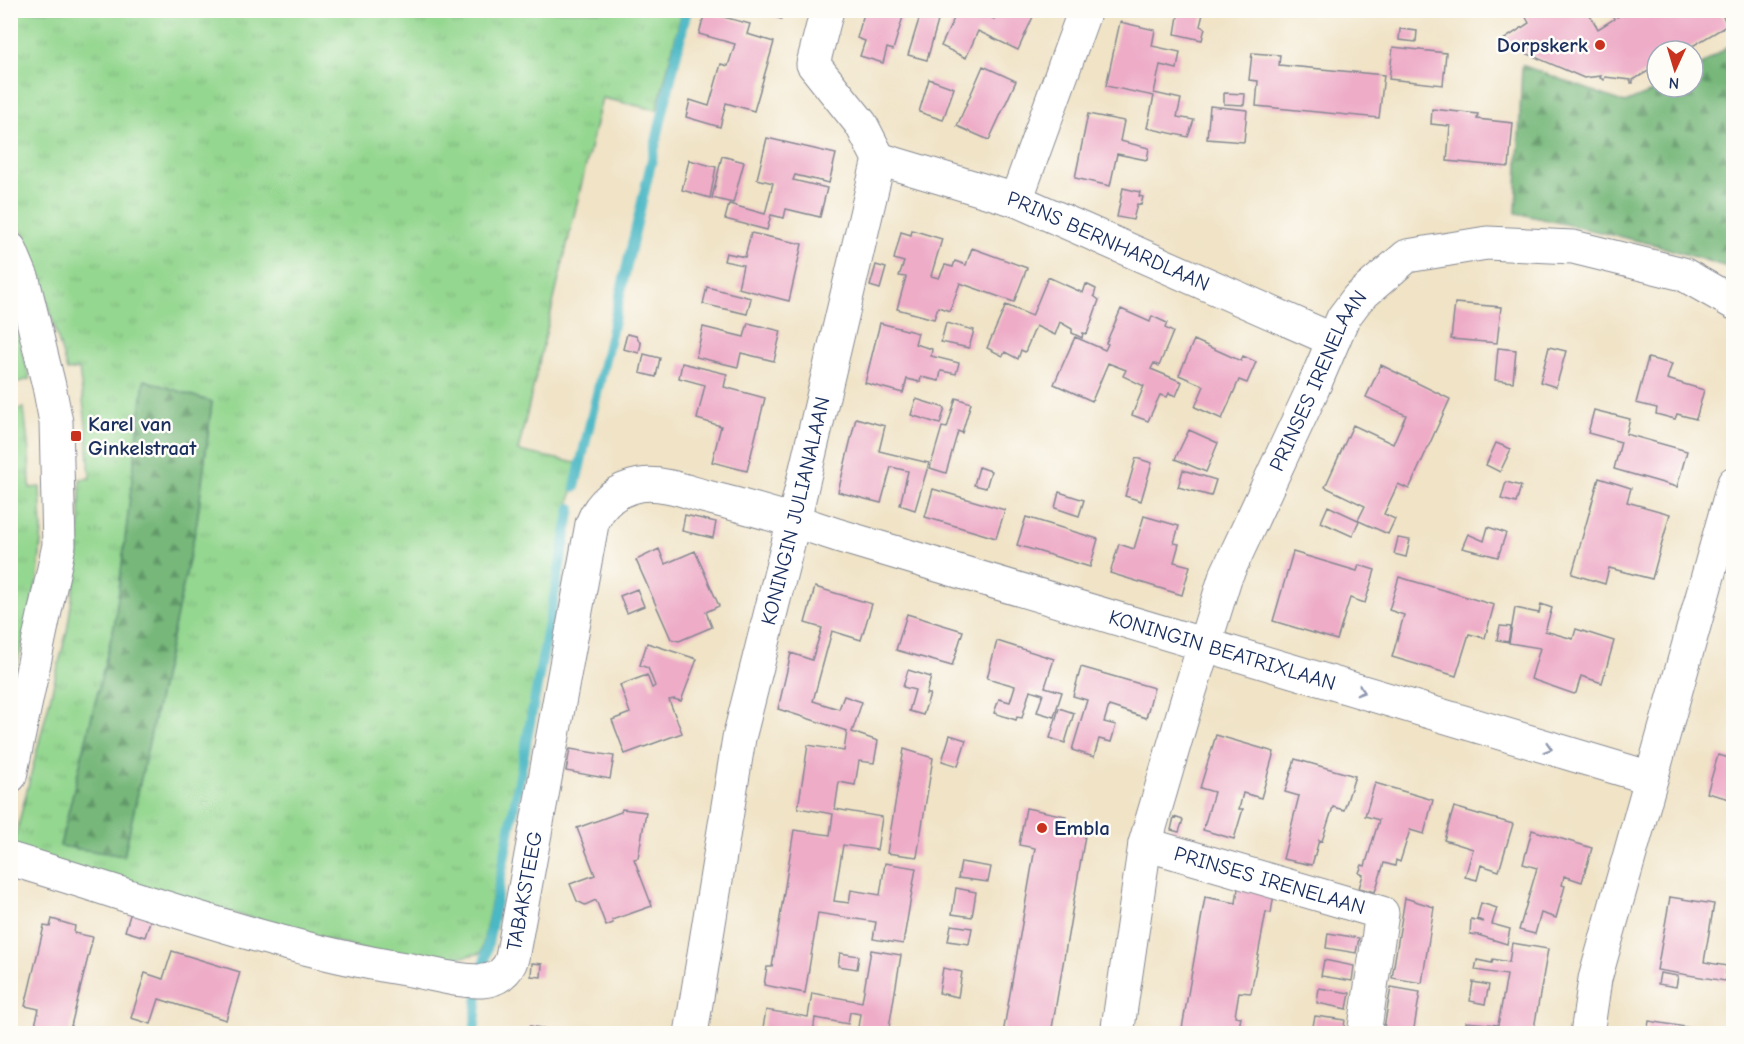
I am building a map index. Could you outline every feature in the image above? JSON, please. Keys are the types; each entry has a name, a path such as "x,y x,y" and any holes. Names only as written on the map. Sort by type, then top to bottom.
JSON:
{"street":[{"path":"827,10 813,64 861,124 879,159"},
{"path":"1016,200 1085,10"},
{"name":"PRINS BERNHARDLAAN","path":"879,159 1016,200 1333,340"},
{"name":"KONINGIN JULIANALAAN","path":"691,1034 739,738 794,520 879,159"},
{"name":"PRINSES IRENELAAN","path":"1117,1034 1145,844 1225,578 1343,318 1358,298 1407,256 1487,243 1573,247 1683,274 1734,303"},
{"path":"10,249 23,280 50,386 56,422 59,545 10,776"},
{"path":"1587,1034 1595,979 1734,483"},
{"name":"TABAKSTEEG","path":"10,859 238,929 358,961 455,979 482,981 498,976 506,971 513,958 591,530 598,512 609,499 623,489 649,484 670,487 794,520"},
{"name":"KONINGIN BEATRIXLAAN","path":"794,520 1651,778"},
{"name":"PRINSES IRENELAAN","path":"1145,844 1382,913 1364,1034"}],"green space":[{"path":"11,11 682,11 657,110 602,98 518,451 577,463 546,632 481,953 441,961 388,957 12,850 67,631 77,566 80,479 90,478 79,369 67,371 43,286 27,242 11,209","holes":["145,380 212,403 197,522 124,856 60,846 115,622"]},
{"path":"1733,43 1733,267 1656,245 1516,213 1522,65 1625,103 1645,95 1645,99 1705,99 1705,63"},
{"path":"10,305 30,379 11,384 10,384"},
{"path":"144,380 212,402 197,522 124,856 60,846 115,622"},
{"path":"24,408 30,488 40,487 42,530 38,578 11,691 10,411"}],"building":[{"path":"754,10 783,10 781,19"},
{"path":"865,10 905,10 893,50 887,48 883,63 860,56 865,41 857,38"},
{"path":"958,10 976,10 994,19 998,10 1036,10 1018,50 978,31 966,58 941,46"},
{"path":"1179,10 1204,10 1200,26 1205,28 1202,40 1175,34"},
{"name":"Dorpskerk","path":"1522,10 1587,10 1598,29 1614,19 1613,16 1616,14 1617,17 1628,10 1719,10 1728,25 1704,39 1645,39 1645,73 1631,83 1631,80 1605,77 1604,80 1600,78 1601,76 1584,78 1500,42 1529,23"},
{"path":"705,12 750,24 747,34 774,42 754,111 726,103 720,127 686,117 690,100 709,106 721,64 728,66 735,44 699,34"},
{"path":"920,16 938,21 927,60 908,55"},
{"path":"1120,22 1155,30 1152,46 1180,52 1177,69 1160,65 1154,93 1181,99 1177,117 1194,120 1188,137 1147,128 1154,96 1106,86"},
{"path":"1400,29 1417,31 1416,42 1399,40"},
{"path":"1393,47 1446,53 1443,85 1389,79"},
{"path":"1252,53 1280,55 1279,65 1384,75 1379,118 1256,106 1258,81 1249,80"},
{"path":"983,66 1016,81 989,140 957,126"},
{"path":"929,79 954,88 943,120 919,112"},
{"path":"1224,93 1245,94 1244,105 1224,104"},
{"path":"1210,106 1247,110 1244,142 1207,139"},
{"path":"1432,109 1478,114 1477,119 1513,123 1509,167 1447,161 1450,126 1431,124"},
{"path":"1088,114 1124,121 1120,141 1149,148 1147,160 1117,154 1110,186 1075,178"},
{"path":"767,138 836,154 829,183 795,175 793,180 827,188 820,217 786,209 784,218 771,215 767,230 725,219 729,204 765,214 773,183 757,179"},
{"path":"722,156 744,162 733,203 712,198"},
{"path":"689,160 716,167 710,198 682,190"},
{"path":"1123,188 1140,192 1139,196 1143,197 1141,205 1137,204 1133,220 1117,217"},
{"path":"912,230 942,239 931,276 939,278 945,265 953,267 955,261 966,265 972,248 1027,268 1014,302 960,283 950,311 938,307 934,319 897,309 906,277 899,276 904,262 894,259 901,232 911,235"},
{"path":"751,233 802,244 789,301 738,288 743,265 724,261 726,253 745,257"},
{"path":"876,265 886,268 880,289 870,286"},
{"path":"1048,277 1083,293 1086,284 1096,289 1094,296 1099,300 1087,334 1083,333 1082,338 1072,333 1072,329 1060,322 1055,335 1036,326 1025,352 1021,350 1018,359 1005,352 1003,356 987,348 1006,305 1032,316"},
{"path":"707,287 751,298 747,314 703,304"},
{"path":"1455,303 1501,307 1497,343 1451,339"},
{"path":"1121,309 1150,322 1152,316 1167,323 1165,328 1173,332 1159,366 1154,363 1151,369 1182,382 1176,396 1169,393 1167,397 1160,395 1148,421 1132,415 1144,386 1123,376 1126,370 1108,363 1092,401 1054,384 1075,337 1105,350"},
{"path":"748,323 781,331 774,361 741,353 738,367 696,357 703,327 744,337"},
{"path":"880,323 918,333 915,344 932,349 931,356 959,363 956,374 941,371 939,381 921,377 920,382 907,379 903,393 865,383"},
{"path":"946,323 974,330 969,348 941,342"},
{"path":"627,334 636,336 641,344 639,353 623,349"},
{"path":"1194,340 1241,361 1243,356 1256,362 1247,383 1239,380 1222,419 1195,407 1204,386 1179,375"},
{"path":"1549,347 1566,351 1556,387 1540,382"},
{"path":"1498,348 1516,350 1513,382 1495,380"},
{"path":"644,354 660,358 656,377 640,373"},
{"path":"1648,358 1672,364 1667,379 1704,390 1696,419 1677,414 1675,419 1656,414 1657,408 1636,403"},
{"path":"682,363 727,374 724,387 765,398 747,471 712,462 721,426 697,419 705,385 679,378"},
{"path":"1381,365 1450,399 1409,489 1398,484 1384,514 1395,519 1388,534 1359,521 1352,536 1321,522 1328,506 1358,520 1365,506 1325,487 1353,425 1393,444 1406,415 1366,397"},
{"path":"956,398 971,403 962,433 958,431 946,473 930,468 942,427 947,428"},
{"path":"916,399 945,408 940,424 911,415"},
{"path":"1594,410 1630,419 1626,434 1687,451 1677,487 1614,469 1621,442 1588,433"},
{"path":"856,418 885,426 879,451 929,463 915,510 900,505 908,471 891,467 881,503 838,492"},
{"path":"1189,430 1218,443 1206,472 1175,459"},
{"path":"1496,443 1511,449 1500,472 1486,465"},
{"path":"1136,458 1152,463 1141,501 1125,496"},
{"path":"979,467 991,471 986,488 974,485"},
{"path":"1183,470 1216,480 1211,496 1178,487"},
{"path":"1599,478 1631,488 1627,502 1670,514 1652,579 1609,568 1605,584 1572,574"},
{"path":"1506,482 1521,486 1516,503 1501,499"},
{"path":"933,489 1005,510 996,538 925,517"},
{"path":"1059,492 1084,500 1079,516 1055,508"},
{"path":"685,515 716,522 713,538 682,531"},
{"path":"1144,516 1179,526 1174,543 1179,544 1174,562 1190,566 1182,595 1110,573 1119,544 1134,549"},
{"path":"1026,517 1098,539 1090,567 1017,545"},
{"path":"1488,527 1506,533 1498,557 1462,548 1468,534 1484,541"},
{"path":"1398,538 1410,540 1406,557 1394,554"},
{"path":"659,549 665,564 695,551 719,606 706,612 712,627 679,641 671,639 636,560"},
{"path":"1293,552 1357,571 1359,565 1375,570 1365,603 1350,598 1337,640 1273,621"},
{"path":"1399,577 1494,605 1485,638 1469,634 1456,676 1392,657 1404,615 1389,610"},
{"path":"815,587 872,604 861,640 832,631 813,701 839,709 844,696 862,702 852,732 878,741 874,763 859,761 855,785 839,782 835,809 882,817 877,850 843,845 834,901 849,903 851,890 880,895 885,863 916,868 903,944 873,939 876,922 818,913 805,993 764,985 767,967 772,967 794,830 830,835 833,814 798,808 808,745 844,751 847,731 778,709 791,653 812,660 822,628 805,623"},
{"path":"637,589 644,606 627,613 620,596"},
{"path":"1541,604 1552,608 1545,631 1573,639 1576,629 1614,641 1602,683 1581,676 1574,694 1531,679 1540,648 1509,643 1515,608 1539,613"},
{"path":"907,614 963,631 952,666 896,650"},
{"path":"1500,626 1511,627 1508,642 1497,640"},
{"path":"997,641 1054,659 1045,687 1062,692 1054,717 1037,712 1043,694 1030,690 1022,718 1017,717 1016,720 994,713 999,699 1010,702 1015,686 987,678"},
{"path":"647,643 697,659 681,701 669,700 682,733 625,754 612,720 630,713 620,685 647,675 652,688 655,686 648,668 640,665"},
{"path":"1081,667 1154,688 1146,718 1109,706 1104,722 1116,725 1111,742 1099,739 1094,757 1072,750 1087,700 1073,696"},
{"path":"908,670 931,677 926,694 930,694 923,715 909,711 915,690 903,687"},
{"path":"1059,708 1074,713 1065,743 1050,738"},
{"path":"950,735 966,740 958,766 942,761"},
{"path":"1216,735 1274,752 1261,798 1243,793 1239,809 1243,809 1234,839 1203,830 1214,792 1200,788"},
{"path":"570,749 614,756 610,779 566,771"},
{"path":"904,749 933,758 917,857 887,853"},
{"path":"1718,755 1734,759 1734,800 1707,793"},
{"path":"1295,759 1355,776 1344,810 1333,807 1322,841 1319,840 1312,865 1283,859 1299,796 1285,792"},
{"path":"1375,783 1433,800 1424,834 1410,830 1400,862 1396,860 1395,866 1384,863 1375,892 1359,888 1363,875 1359,873 1362,865 1365,866 1379,820 1365,816"},
{"path":"1454,807 1513,824 1499,871 1481,865 1477,880 1465,877 1473,849 1444,840"},
{"path":"1026,808 1066,816 1065,827 1086,830 1051,1034 1003,1034 1035,848 1019,845"},
{"path":"622,809 646,812 638,858 634,859 652,906 612,920 613,923 606,926 596,900 585,905 577,901 570,884 595,875 577,828 621,812"},
{"path":"1174,817 1183,820 1179,832 1171,830"},
{"path":"1532,830 1592,848 1582,882 1564,876 1562,885 1565,886 1556,918 1541,913 1535,934 1519,930 1537,868 1523,864"},
{"path":"961,862 991,867 988,882 958,878"},
{"path":"956,888 976,892 972,917 952,914"},
{"path":"1238,888 1274,894 1271,913 1266,912 1251,993 1239,992 1235,1016 1241,1017 1238,1034 1181,1034 1205,897 1236,903"},
{"path":"1670,897 1714,904 1704,962 1727,966 1725,981 1657,970"},
{"path":"1405,898 1434,907 1422,983 1392,978"},
{"path":"1481,903 1497,908 1492,924 1510,929 1507,944 1470,934 1471,919 1484,922 1477,919"},
{"path":"131,912 151,918 145,937 125,931"},
{"path":"52,919 75,926 74,933 93,937 69,1034 53,1034 34,1029 39,1009 25,1006 44,926 50,927"},
{"path":"951,925 972,928 969,944 948,941"},
{"path":"1328,933 1359,938 1356,953 1326,948"},
{"path":"1512,943 1548,949 1533,1034 1464,1033 1466,1022 1498,1025 1507,975 1475,970 1477,960 1492,963 1493,959 1509,962"},
{"path":"871,950 901,955 888,1034 857,1034 860,1014 850,1012 848,1024 815,1018 813,1034 762,1034 766,1010 808,1017 812,993 862,1002"},
{"path":"172,951 240,972 226,1020 159,999 151,1024 131,1018 145,973 163,979"},
{"path":"840,953 859,956 857,969 838,966"},
{"path":"1324,960 1354,966 1352,981 1321,976"},
{"path":"532,963 542,964 541,977 531,976"},
{"path":"943,968 962,972 958,997 939,993"},
{"path":"1660,973 1678,976 1676,987 1658,984"},
{"path":"1473,982 1489,985 1485,1004 1470,1001"},
{"path":"1391,987 1420,992 1413,1034 1383,1034"},
{"path":"1319,988 1350,993 1347,1009 1317,1003"},
{"path":"1315,1016 1345,1020 1343,1034 1312,1031"},
{"path":"1649,1021 1692,1028 1691,1034 1647,1034"},
{"path":"530,1026 547,1029 546,1034 529,1034"}],"waterway":[{"path":"575,487 687,10"},
{"path":"483,970 571,508"},
{"path":"474,1034 478,994"}],"place":[{"name":"Dorpskerk","path":"1600,45"},
{"name":"Karel van Ginkelstraat","path":"76,436"},
{"name":"Embla","path":"1042,828"}]}
